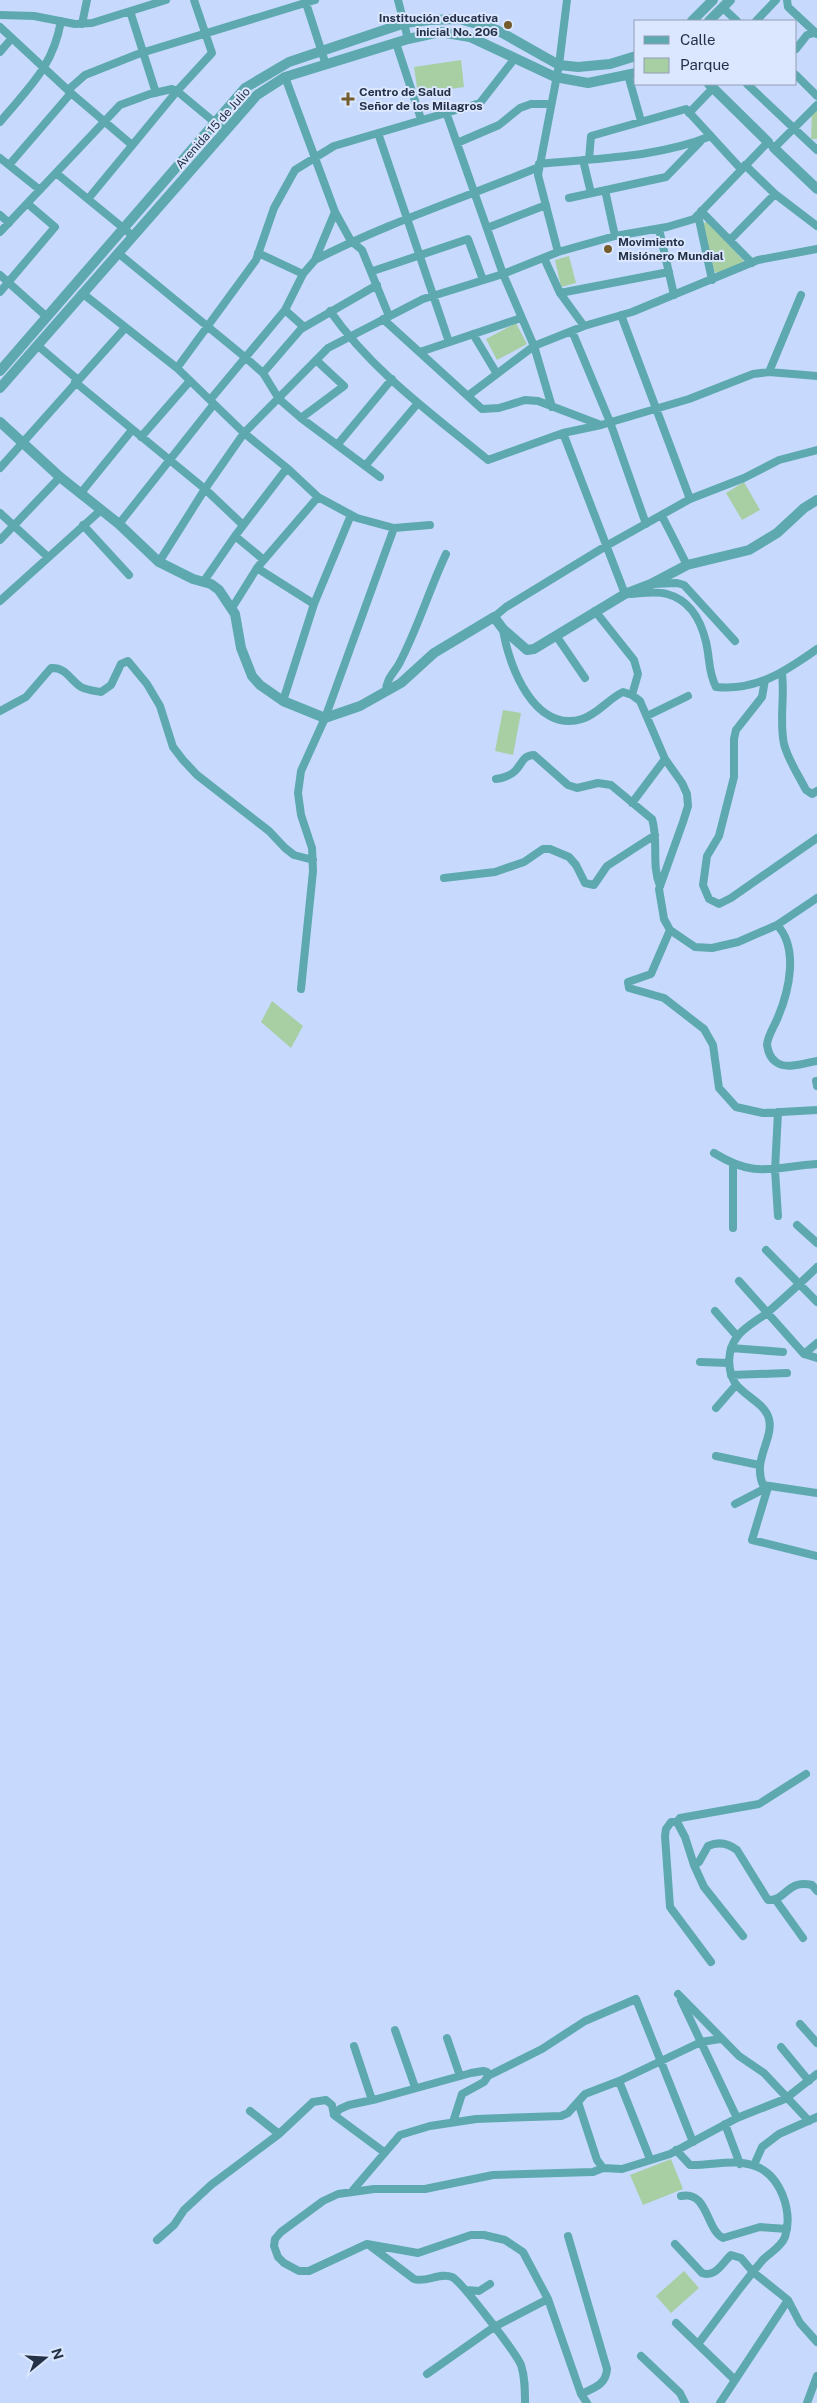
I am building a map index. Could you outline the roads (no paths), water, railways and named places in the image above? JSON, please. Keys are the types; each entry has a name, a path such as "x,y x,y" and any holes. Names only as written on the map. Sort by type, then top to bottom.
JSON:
{"street":[{"path":"82,24 87,0"},
{"path":"0,15 34,16 82,24 92,23 166,0"},
{"path":"88,199 178,90 212,53 194,0"},
{"path":"9,165 85,75 143,52 206,34 306,1 315,0"},
{"path":"398,0 408,39"},
{"path":"558,252 538,175 555,77 559,65 566,0"},
{"path":"693,20 713,0"},
{"path":"757,20 776,0"},
{"path":"787,0 788,7 816,33"},
{"path":"306,1 326,65"},
{"path":"710,20 726,4 736,20"},
{"path":"130,11 156,92"},
{"name":"Avenida 15 de Julio","path":"1,367 124,229 245,88 262,76 289,62 405,23 460,19 497,30 559,65 578,67 610,64 634,57"},
{"path":"0,122 45,68 57,44 61,21"},
{"path":"0,27 132,146"},
{"name":"Avenida 15 de Julio","path":"0,388 258,95 286,77 408,39 440,32 470,37 555,77 588,83 632,74"},
{"path":"797,48 807,35 816,33"},
{"path":"0,52 12,38"},
{"path":"396,43 421,119"},
{"path":"177,368 256,260 274,208 295,170 334,146 480,103 515,58"},
{"path":"797,76 817,96"},
{"path":"286,77 314,158 336,212 351,241 362,250 378,285 386,317 420,352 469,395 482,409 499,408 525,400 538,401 601,425"},
{"path":"634,85 641,121"},
{"path":"689,113 710,85 817,190"},
{"path":"748,85 817,150"},
{"path":"0,232 120,105 156,92 172,89 178,90 225,131"},
{"path":"457,143 499,125 520,108 531,104 550,104"},
{"path":"159,562 205,489 244,433 328,348 386,317 432,296 503,274 558,252 616,236 659,229 694,219 743,167 794,128 817,105"},
{"path":"591,193 586,160 590,136 686,108 743,167 817,226"},
{"path":"446,112 503,274 520,318 534,346 552,407"},
{"path":"378,133 449,342"},
{"path":"315,260 351,241 475,194 539,166 648,154 711,136"},
{"path":"569,198 666,178 702,140"},
{"path":"0,158 40,190"},
{"path":"56,173 133,236"},
{"path":"605,190 616,236"},
{"path":"730,240 776,194"},
{"path":"0,292 55,227 28,204"},
{"path":"487,228 546,205"},
{"path":"119,524 285,310 303,274 315,260 336,212"},
{"path":"699,213 752,262"},
{"path":"699,213 712,280"},
{"path":"0,215 9,223"},
{"path":"659,229 674,295"},
{"path":"372,272 468,238 483,280"},
{"path":"469,395 534,346 584,326 621,315 674,295 752,262 817,249"},
{"path":"258,252 303,274"},
{"path":"118,253 209,326 263,373 279,399 301,418 380,477"},
{"path":"544,258 560,294 584,326"},
{"path":"560,294 669,272"},
{"path":"0,275 47,317"},
{"path":"263,373 304,327 378,285"},
{"path":"82,293 177,368 189,382 244,433 288,468 318,497 351,515 394,528 430,526"},
{"path":"769,372 801,295"},
{"path":"285,310 304,327"},
{"path":"330,311 348,336 392,379 488,460 563,433 601,425 689,399 739,378 769,372 816,373"},
{"path":"621,315 690,499"},
{"path":"420,352 520,318"},
{"path":"0,468 125,328"},
{"path":"572,331 610,422 646,524"},
{"path":"472,334 497,374"},
{"path":"37,345 132,430 205,489 243,526"},
{"path":"301,418 344,386 316,360"},
{"path":"1,367 12,374"},
{"path":"338,444 392,379"},
{"path":"141,437 189,382"},
{"path":"366,466 418,402"},
{"path":"0,422 60,477 119,524 159,562 193,579 204,581 219,590 232,608 241,648 252,676 260,685 283,701 325,718 360,706 401,683 434,653 494,617 506,606 606,546 690,499 744,478 779,460 817,450"},
{"path":"80,494 132,430"},
{"path":"563,433 625,594"},
{"path":"204,581 235,536 288,468"},
{"path":"0,540 60,477"},
{"path":"232,608 257,568 318,497"},
{"path":"494,617 527,650 534,649 557,637 595,611 625,594 651,584 687,566 749,550 777,533 804,508 817,500"},
{"path":"0,601 101,510"},
{"path":"0,513 48,557"},
{"path":"283,701 314,604 351,515"},
{"path":"662,516 687,566"},
{"path":"83,526 129,575"},
{"path":"301,989 313,860 312,848 301,815 298,792 301,771 325,718 394,528"},
{"path":"235,536 264,560"},
{"path":"386,691 390,676 404,654 429,600 434,581 446,554"},
{"path":"257,568 314,604"},
{"path":"651,584 677,582 684,585 735,641"},
{"path":"625,594 666,593 686,603 697,618 706,642 710,676 716,687 726,688 765,680 782,674 817,649"},
{"path":"595,611 634,660 638,674 632,694"},
{"path":"504,629 506,652 522,690 540,708 555,718 568,722 583,719 623,692 632,694 640,701 665,759 682,783 688,806 660,886"},
{"path":"557,637 585,678"},
{"path":"0,711 26,696 51,668 63,670 81,687 102,692 111,685 122,664 128,662 147,684 160,706 173,747 197,775 269,831 294,855 313,860"},
{"path":"782,674 784,691 782,731 785,747 806,790 812,794 817,791"},
{"path":"765,680 762,697 736,730 734,739 734,777 719,836 707,856 703,885 709,899 719,904 732,898 817,838"},
{"path":"647,716 688,696"},
{"path":"496,779 505,777 515,771 529,755 534,755 568,785 577,788 605,783 611,785 652,819 655,836 655,874 660,886 664,919 670,930 695,947 712,948 738,942 778,925 817,901"},
{"path":"632,803 665,759"},
{"path":"444,878 495,872 524,862 543,849 550,849 569,857 576,865 585,883 590,886 598,882 608,866 655,836"},
{"path":"778,925 784,932 789,949 789,969 785,1000 767,1044 770,1056 776,1063 789,1066 817,1061"},
{"path":"670,930 650,974 628,982 629,988 664,998 704,1029 713,1045 719,1088 736,1107 748,1111 817,1110"},
{"path":"778,1112 774,1170 778,1216"},
{"path":"714,1153 733,1164 759,1170 774,1170 794,1165 817,1164"},
{"path":"732,1228 733,1164"},
{"path":"797,1225 817,1243"},
{"path":"766,1250 817,1302"},
{"path":"817,1267 799,1285 737,1336 731,1348 729,1363 731,1375 736,1385 766,1412 770,1420 760,1465 760,1478 763,1485 817,1493"},
{"path":"739,1281 804,1354 817,1358"},
{"path":"715,1311 737,1336"},
{"path":"804,1354 817,1343"},
{"path":"731,1348 782,1352"},
{"path":"700,1362 729,1363"},
{"path":"731,1375 787,1373"},
{"path":"716,1408 736,1385"},
{"path":"716,1456 760,1465"},
{"path":"735,1504 768,1487"},
{"path":"768,1487 752,1540 817,1556"},
{"path":"711,1962 670,1907 666,1828 670,1822 677,1822 680,1818 759,1804 806,1774"},
{"path":"677,1822 685,1836 694,1865 704,1886 743,1936"},
{"path":"694,1865 699,1862 708,1846 714,1844 731,1845 737,1850 768,1900 775,1899 795,1884 812,1884 817,1891"},
{"path":"807,1884 817,1879"},
{"path":"775,1899 804,1938"},
{"path":"737,2118 678,1994 720,2039 739,2056 764,2073 809,2121"},
{"path":"453,2122 462,2094 484,2082 488,2076 542,2049 585,2021 636,1999 693,2142"},
{"path":"800,2024 817,2043"},
{"path":"395,2030 415,2088"},
{"path":"448,2038 460,2076"},
{"path":"354,2190 400,2135 430,2126 476,2119 555,2118 568,2113 586,2094 619,2081 701,2042 720,2039"},
{"path":"354,2046 372,2100"},
{"path":"781,2047 809,2080"},
{"path":"334,2115 340,2108 349,2105 460,2076 483,2071 487,2072 488,2076"},
{"path":"587,2403 581,2394 548,2299 523,2252 505,2240 484,2235 471,2235 418,2253 367,2244 309,2271 299,2272 278,2257 274,2246 275,2239 281,2232 323,2201 338,2194 354,2190 425,2189 493,2176 593,2172 603,2168 622,2169 693,2142 737,2118 787,2096 817,2074"},
{"path":"619,2081 650,2159"},
{"path":"157,2240 174,2225 184,2210 211,2185 279,2134 313,2102 326,2100 332,2105 334,2115 384,2152"},
{"path":"578,2102 592,2150 603,2168"},
{"path":"250,2111 279,2134"},
{"path":"754,2165 762,2147 779,2134 817,2117"},
{"path":"725,2124 740,2164"},
{"path":"676,2150 690,2165 740,2164 754,2165 764,2170 777,2185 788,2210 787,2229 782,2243 762,2260 698,2344"},
{"path":"681,2196 686,2195 699,2201 706,2211 716,2235 722,2238 760,2227 787,2229"},
{"path":"568,2236 596,2339 607,2369 602,2383 581,2394"},
{"path":"367,2244 414,2278 447,2276 453,2278 466,2290 520,2362 525,2383 525,2403"},
{"path":"675,2244 702,2274 714,2273 726,2259 735,2254 741,2258 753,2272 788,2300 800,2323 817,2342"},
{"path":"466,2290 479,2291 490,2284"},
{"path":"427,2374 494,2327 548,2299"},
{"path":"720,2403 788,2300"},
{"path":"676,2323 735,2380"},
{"path":"641,2356 680,2392 685,2403"},
{"path":"807,2403 817,2376"}],"place":[{"name":"Institución educativa inicial No. 206","path":"508,25"},
{"name":"Centro de Salud Señor de los Milagros","path":"348,99"},
{"name":"Movimiento Misiónero Mundial","path":"608,249"}]}
